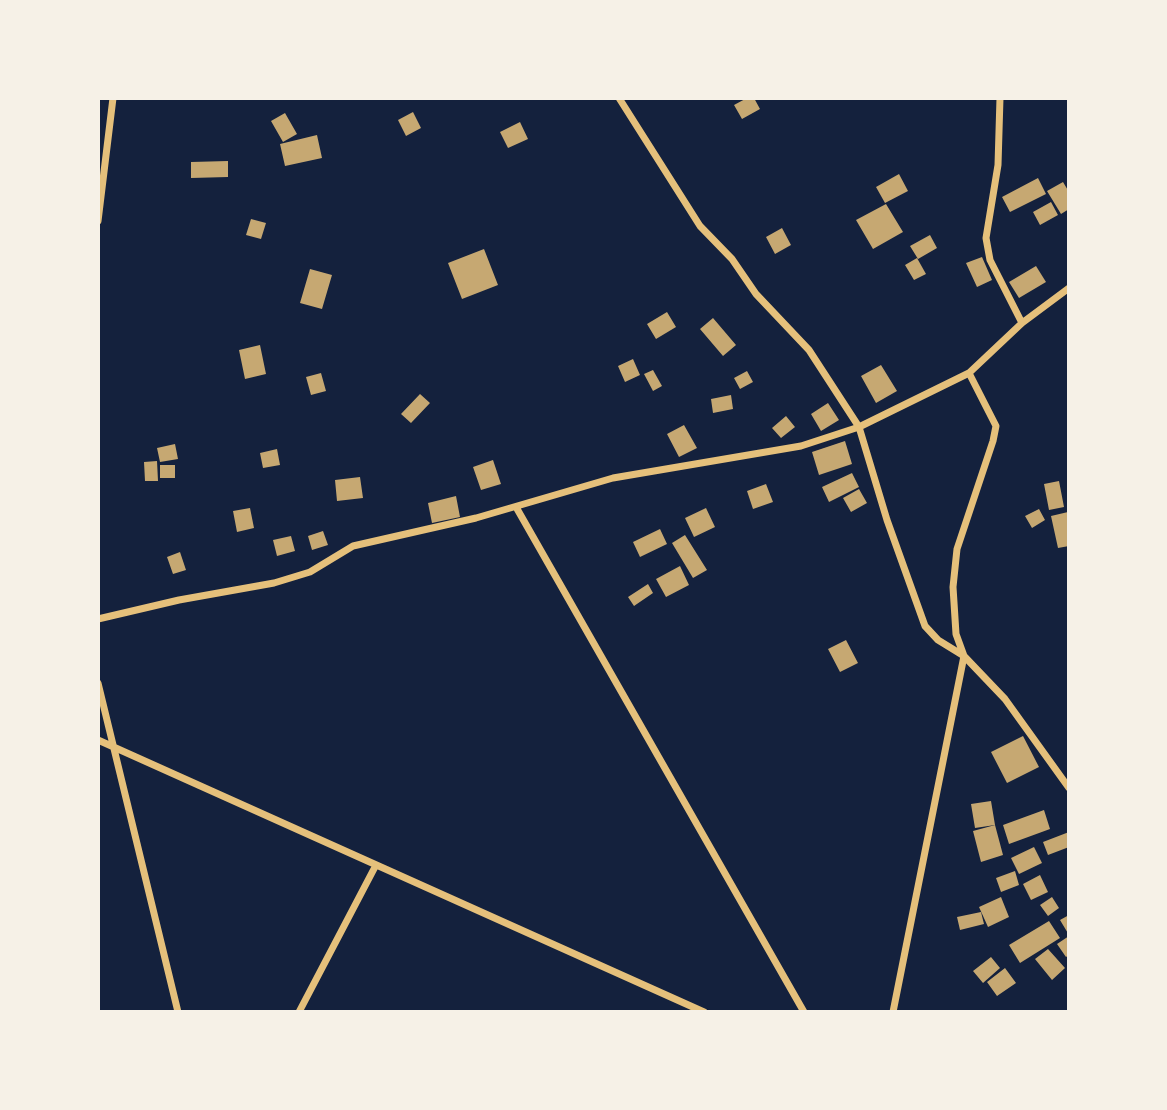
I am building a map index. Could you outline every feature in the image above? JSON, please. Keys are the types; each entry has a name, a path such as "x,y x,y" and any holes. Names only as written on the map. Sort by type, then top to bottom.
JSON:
{"street":[{"path":"98,221 113,98"},
{"path":"620,98 700,226 732,259 756,294 808,350 859,427 887,520 925,626 938,640 964,656 1005,699 1069,788"},
{"path":"1000,98 998,165 986,238 990,260 1022,323"},
{"path":"98,619 179,600 274,583 310,572 354,546 643,472 784,451 859,427 969,373 1022,323 1069,288"},
{"path":"893,1012 964,656 956,634 953,587 957,549 996,426 969,373"},
{"path":"516,506 804,1012"},
{"path":"98,683 178,1012"},
{"path":"98,740 704,1012"},
{"path":"299,1012 376,865"}],"building":[{"path":"747,98 754,98 760,109 742,119 734,105"},
{"path":"413,112 421,128 406,136 398,120"},
{"path":"285,113 297,134 283,142 271,121"},
{"path":"520,122 528,139 508,148 500,132"},
{"path":"317,135 322,158 285,166 280,144"},
{"path":"228,161 228,177 191,178 191,162"},
{"path":"899,174 908,191 885,203 876,187"},
{"path":"1038,178 1046,194 1010,212 1002,197"},
{"path":"1063,182 1069,192 1069,209 1061,214 1047,191"},
{"path":"1051,202 1058,215 1040,225 1033,212"},
{"path":"886,204 903,232 873,249 856,220"},
{"path":"251,219 266,223 261,239 246,235"},
{"path":"782,228 791,245 775,254 766,237"},
{"path":"930,235 937,248 918,259 910,246"},
{"path":"484,249 498,285 462,299 448,263"},
{"path":"982,257 992,280 977,287 966,263"},
{"path":"917,258 926,274 914,280 905,265"},
{"path":"1036,266 1046,282 1019,298 1009,282"},
{"path":"310,269 332,275 322,309 300,303"},
{"path":"667,312 676,327 656,339 647,324"},
{"path":"713,318 736,345 723,356 700,329"},
{"path":"260,345 266,374 245,379 239,350"},
{"path":"633,359 640,375 625,382 618,366"},
{"path":"881,365 897,391 876,403 861,376"},
{"path":"653,370 662,386 653,391 644,374"},
{"path":"747,371 753,382 740,389 734,378"},
{"path":"321,373 326,391 311,395 306,377"},
{"path":"420,394 430,403 411,423 401,414"},
{"path":"731,395 733,409 713,413 711,399"},
{"path":"828,403 839,420 821,431 811,414"},
{"path":"786,416 795,427 781,438 772,428"},
{"path":"684,425 697,448 679,457 667,434"},
{"path":"845,441 852,464 819,475 812,452"},
{"path":"175,444 178,459 160,462 157,448"},
{"path":"277,449 280,465 263,468 260,453"},
{"path":"493,460 501,484 481,490 473,467"},
{"path":"157,461 158,481 145,481 144,462"},
{"path":"160,465 175,465 175,478 160,478"},
{"path":"852,473 859,487 829,502 822,487"},
{"path":"360,477 363,498 337,501 335,480"},
{"path":"1059,481 1064,507 1049,510 1044,484"},
{"path":"766,484 773,502 753,509 747,491"},
{"path":"859,489 867,503 851,512 843,498"},
{"path":"456,496 460,517 432,523 428,503"},
{"path":"250,508 254,528 237,532 233,511"},
{"path":"706,508 715,527 694,537 685,518"},
{"path":"1039,509 1045,520 1032,528 1025,516"},
{"path":"1068,512 1069,546 1058,548 1051,516"},
{"path":"660,529 667,544 640,557 633,542"},
{"path":"323,531 328,545 312,550 308,536"},
{"path":"685,535 707,570 693,578 672,543"},
{"path":"291,536 295,551 277,556 273,540"},
{"path":"180,552 186,570 173,574 167,557"},
{"path":"680,566 689,585 666,597 656,579"},
{"path":"648,584 653,593 634,606 628,597"},
{"path":"846,640 858,663 840,672 828,649"},
{"path":"1023,736 1039,767 1007,783 991,752"},
{"path":"991,801 995,825 975,828 971,804"},
{"path":"1044,810 1050,829 1009,844 1003,825"},
{"path":"995,825 1003,855 981,862 973,831"},
{"path":"1069,832 1069,847 1048,855 1043,842"},
{"path":"1034,847 1042,863 1019,874 1011,858"},
{"path":"1015,871 1019,885 1001,892 996,878"},
{"path":"1040,875 1048,892 1031,900 1023,884"},
{"path":"1001,897 1009,917 988,927 979,907"},
{"path":"1052,897 1059,908 1048,916 1040,905"},
{"path":"981,912 984,924 960,930 957,917"},
{"path":"1069,915 1069,935 1060,920"},
{"path":"1049,921 1060,938 1020,963 1009,945"},
{"path":"1069,936 1069,955 1066,957 1057,944"},
{"path":"1048,949 1065,968 1052,980 1035,959"},
{"path":"991,957 1000,968 983,983 973,971"},
{"path":"1005,968 1016,983 997,996 987,982"}]}
